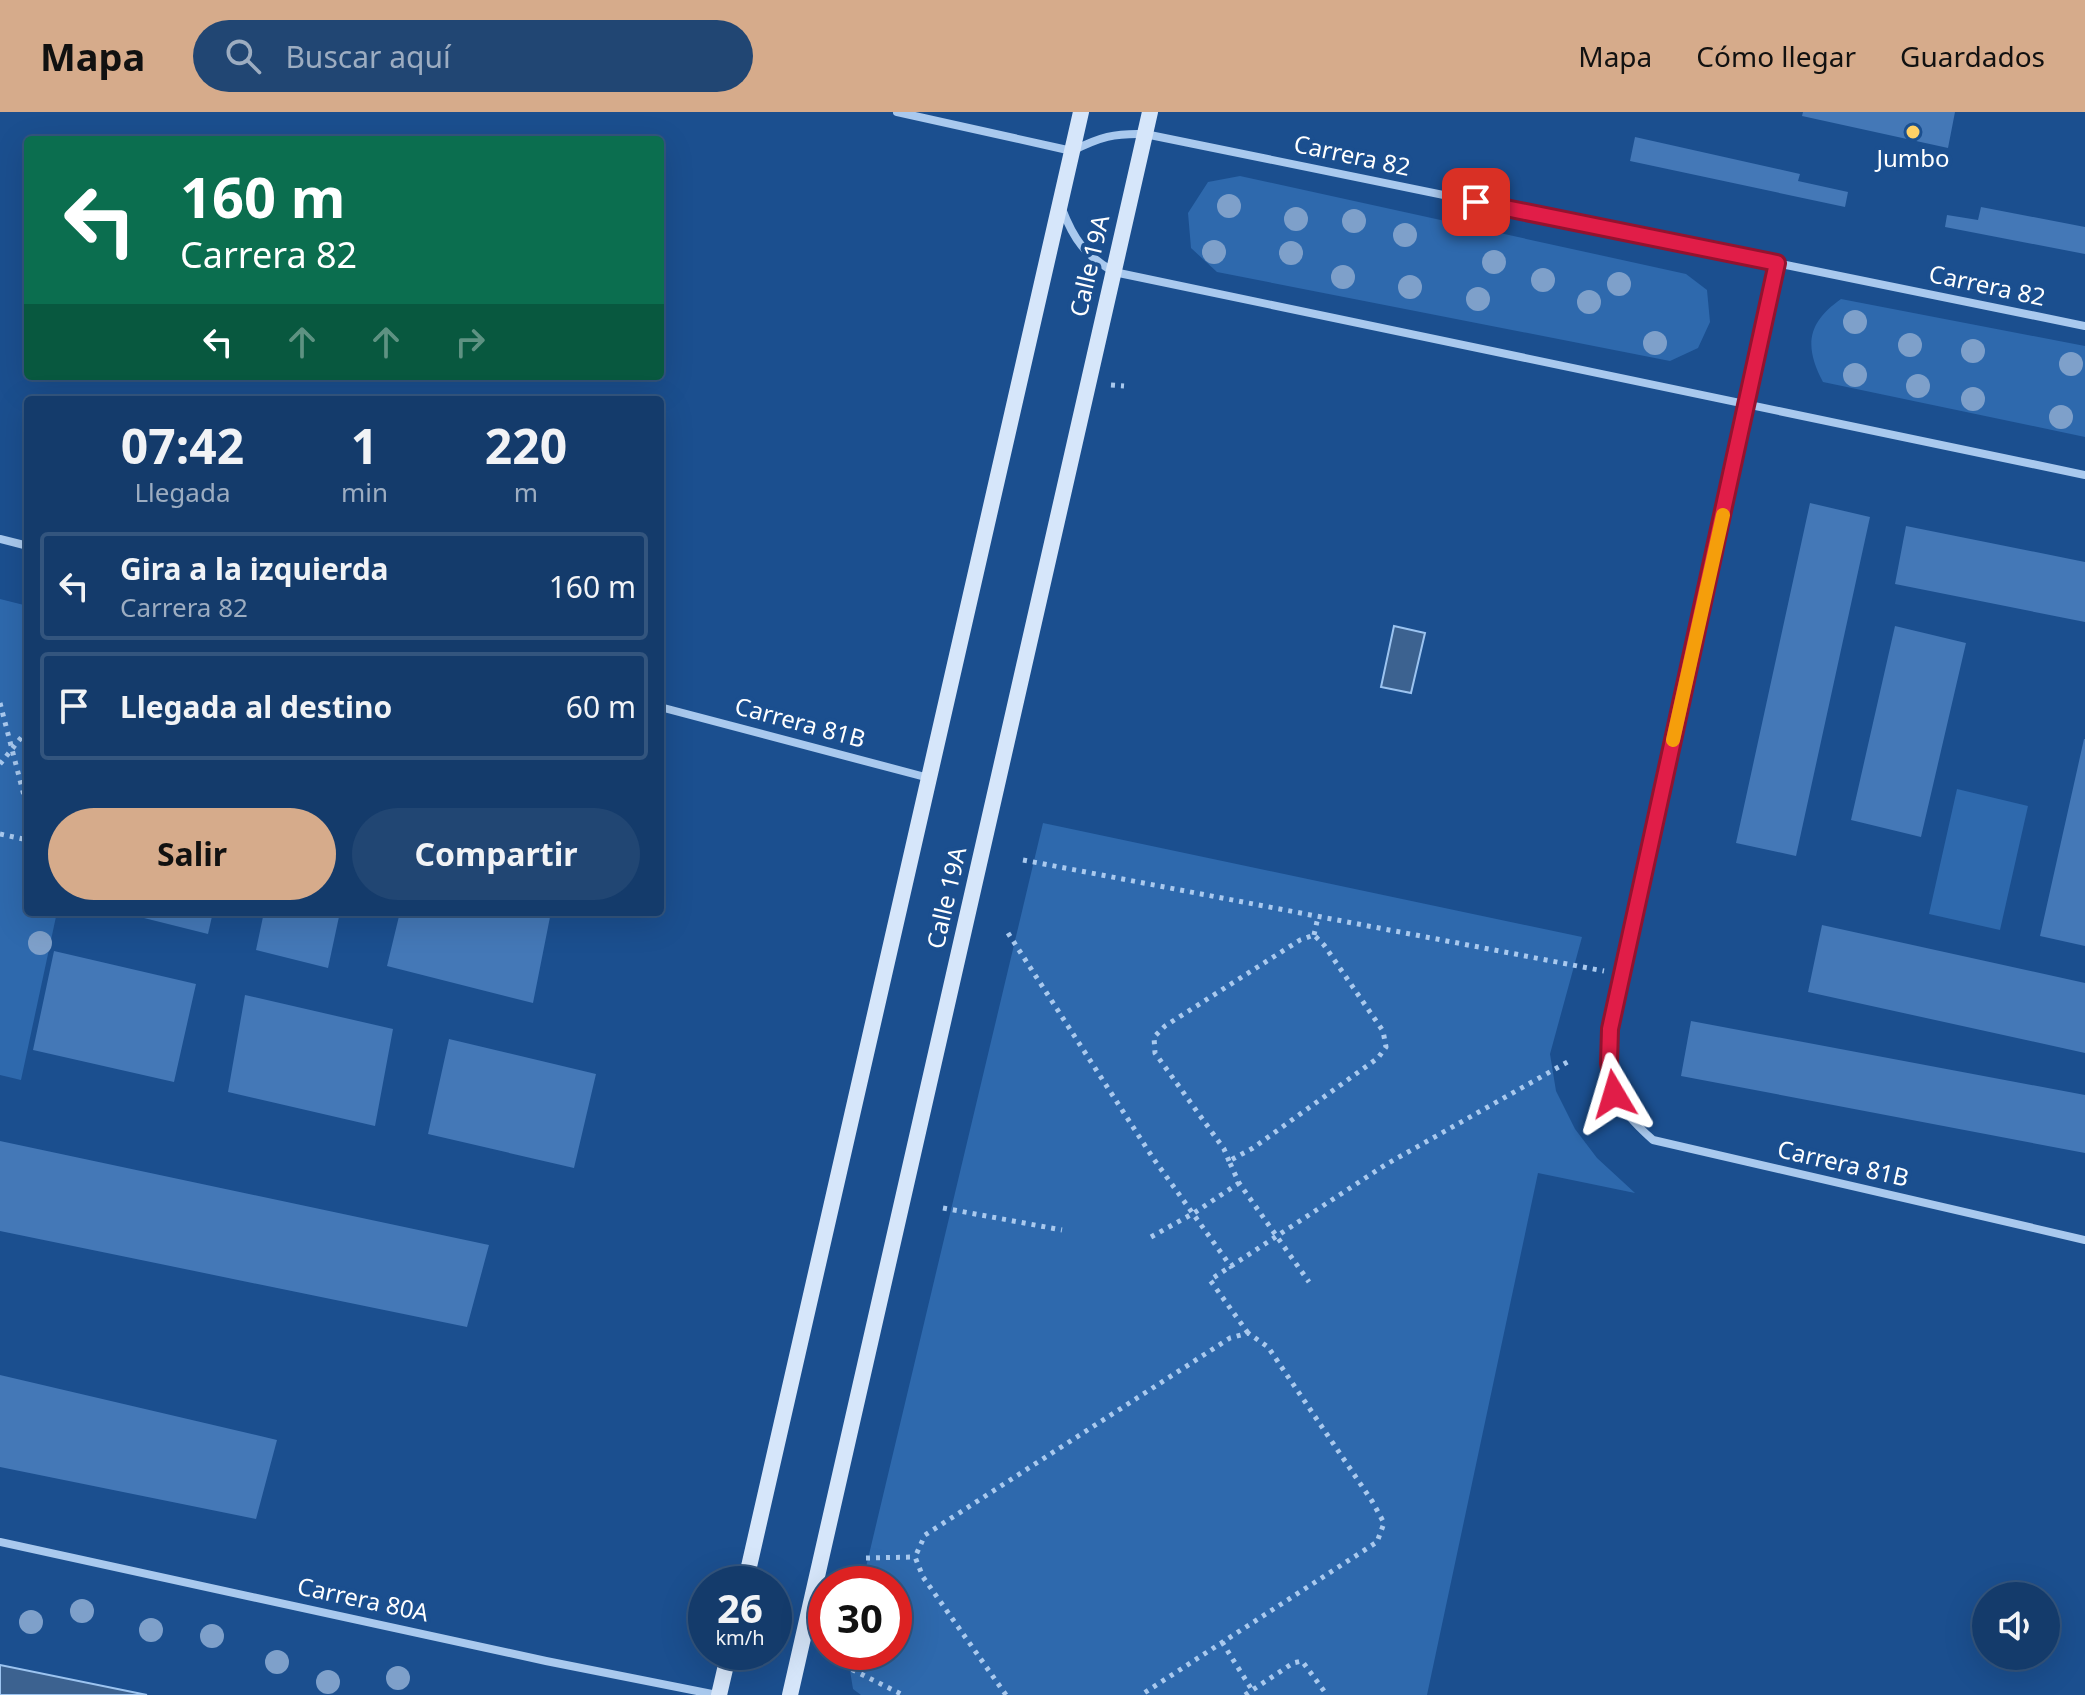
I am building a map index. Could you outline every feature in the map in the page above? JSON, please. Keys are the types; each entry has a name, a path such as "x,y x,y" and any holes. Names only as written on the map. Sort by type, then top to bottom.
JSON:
{"street":[{"path":"897,112 1072,151"},
{"name":"Calle 19A","path":"749,1566 1081,112"},
{"name":"Calle 19A","path":"790,1695 1150,112"},
{"name":"Carrera 82","path":"1072,151 1096,138 1118,133 1145,134 2085,326"},
{"path":"1060,205 1080,246 1114,272 2085,475"},
{"path":"1622,974 1777,263"},
{"path":"0,539 24,545"},
{"name":"Carrera 81B","path":"664,708 929,778"},
{"name":"Carrera 81B","path":"1622,974 1610,1029 1609,1063 1614,1094 1630,1120 1653,1140 2085,1240"},
{"name":"Carrera 80A","path":"0,1542 718,1695"},
{"path":"718,1695 724,1670"}],"path":[{"path":"0,703 24,796"},
{"path":"0,764 24,734"},
{"path":"0,834 24,839"},
{"path":"1023,860 1622,974"},
{"path":"1314,935 1318,917"},
{"path":"1008,933 1153,1158 1232,1268"},
{"path":"1229,1161 1253,1148 1378,1058 1386,1047 1383,1031 1314,935"},
{"path":"1309,1282 1239,1183 1224,1149 1155,1053 1154,1037 1177,1018 1300,940 1314,935"},
{"path":"1141,1695 1377,1542 1384,1523 1268,1347 1248,1333 1210,1280 1385,1165 1571,1060"},
{"path":"1151,1237 1239,1183"},
{"path":"943,1208 1062,1230"},
{"path":"1006,1695 923,1577 915,1557 925,1535 1230,1338 1248,1333"},
{"path":"866,1558 915,1557"},
{"path":"1222,1642 1252,1690"},
{"path":"1245,1695 1293,1663 1302,1661 1327,1695"},
{"path":"853,1670 903,1695"}],"shaded area":[{"path":"1240,176 1686,274 1707,290 1710,322 1698,348 1670,361 1217,272 1191,248 1188,213 1208,182"},
{"path":"1841,299 2085,346 2085,437 1823,382 1813,357 1812,336 1821,317"},
{"path":"0,599 24,605 24,916 56,916 21,1080 0,1075"},
{"path":"1394,626 1425,633 1411,693 1381,687"},
{"path":"1957,789 2028,806 2000,930 1929,914"},
{"path":"1043,823 1582,937 1550,1054 1556,1091 1575,1129 1597,1158 1635,1193 1538,1173 1427,1695 861,1695 853,1689 850,1670 912,1670 912,1566 866,1566"},
{"path":"0,1665 147,1695 0,1695"}],"building":[{"name":"Jumbo","path":"1803,112 1955,112 1948,148 1802,116"},
{"path":"1635,137 1800,174 1798,181 1848,192 1845,207 1630,161"},
{"path":"1981,207 2085,227 2085,254 1945,227 1947,215 1978,220"},
{"path":"1810,503 1870,517 1796,856 1736,843"},
{"path":"1906,526 2085,562 2085,622 1895,584"},
{"path":"1895,626 1966,643 1921,837 1851,820"},
{"path":"2085,739 2085,946 2040,936"},
{"path":"136,916 212,916 208,934"},
{"path":"263,916 339,916 328,968 256,950"},
{"path":"399,916 550,916 533,1003 387,966"},
{"path":"1822,925 2085,983 2085,1053 1808,992"},
{"path":"54,951 196,984 174,1082 33,1050"},
{"path":"245,995 393,1029 375,1126 228,1092"},
{"path":"1691,1021 2085,1095 2085,1153 1681,1076"},
{"path":"449,1039 596,1074 574,1168 428,1134"},
{"path":"0,1141 489,1245 467,1327 0,1231"},
{"path":"0,1375 277,1440 256,1519 0,1467"}],"slow traffic":[{"path":"1673,740 1723,515"}],"place":[{"name":"Jumbo","path":"1913,132"}],"route":[{"path":"1476,202 1777,263 1610,1029 1609,1063 1614,1094"}]}
